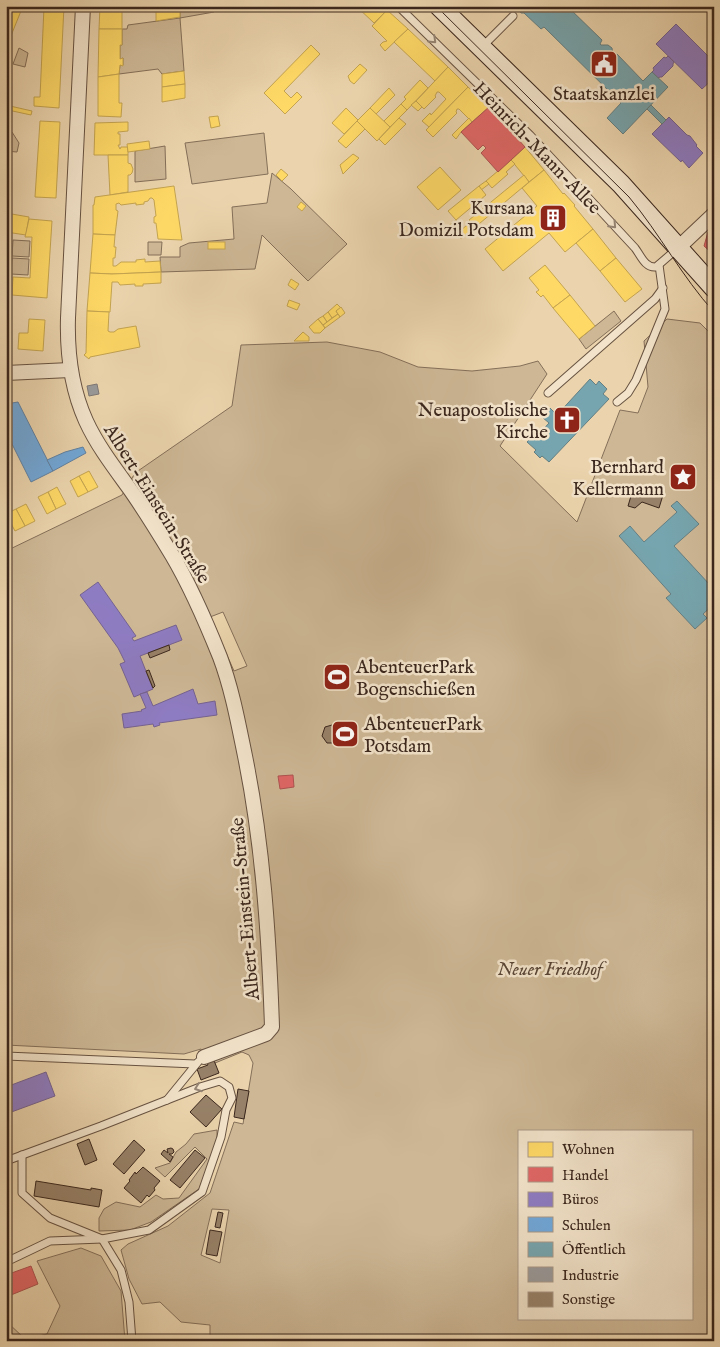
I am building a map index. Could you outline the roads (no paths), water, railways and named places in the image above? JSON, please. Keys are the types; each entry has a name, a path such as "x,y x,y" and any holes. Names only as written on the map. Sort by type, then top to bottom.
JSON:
{"main road":[{"name":"Heinrich-Mann-Allee","path":"439,6 621,184 714,288"}],"street":[{"name":"Albert-Einstein-Straße","path":"83,6 67,339 70,370 79,404 94,437 172,555 204,617 220,658 236,710 257,821 270,952 272,1027 266,1034 199,1060"},
{"path":"678,248 714,214"},
{"path":"6,373 70,370"}],"lane":[{"name":"Heinrich-Mann-Allee","path":"398,6 530,135 635,248 647,265 652,267 659,265"},
{"path":"481,47 512,16"},
{"path":"617,402 628,393 636,380 665,309 659,265 678,248"},
{"path":"548,393 655,300 663,288"},
{"path":"6,1056 199,1060"},
{"path":"166,1100 199,1060"},
{"path":"6,1161 200,1087 220,1081 229,1087 232,1098 226,1110 221,1137 202,1192 149,1230 102,1239 50,1241 6,1262"},
{"path":"22,1155 22,1193 50,1218 102,1239 121,1270 129,1302 132,1341"}],"tram line":[{"path":"436,6 629,197 702,299 714,312"}],"place":[{"name":"Staatskanzlei","path":"604,64"},
{"name":"Kursana Domizil Potsdam","path":"553,218"},
{"name":"Neuapostolische Kirche","path":"567,420"},
{"name":"Bernhard Kellermann","path":"683,477"},
{"name":"AbenteuerPark Bogenschießen","path":"337,677"},
{"name":"AbenteuerPark Potsdam","path":"345,734"}],"park label":[{"name":"Neuer Friedhof","path":"550,968"}]}
